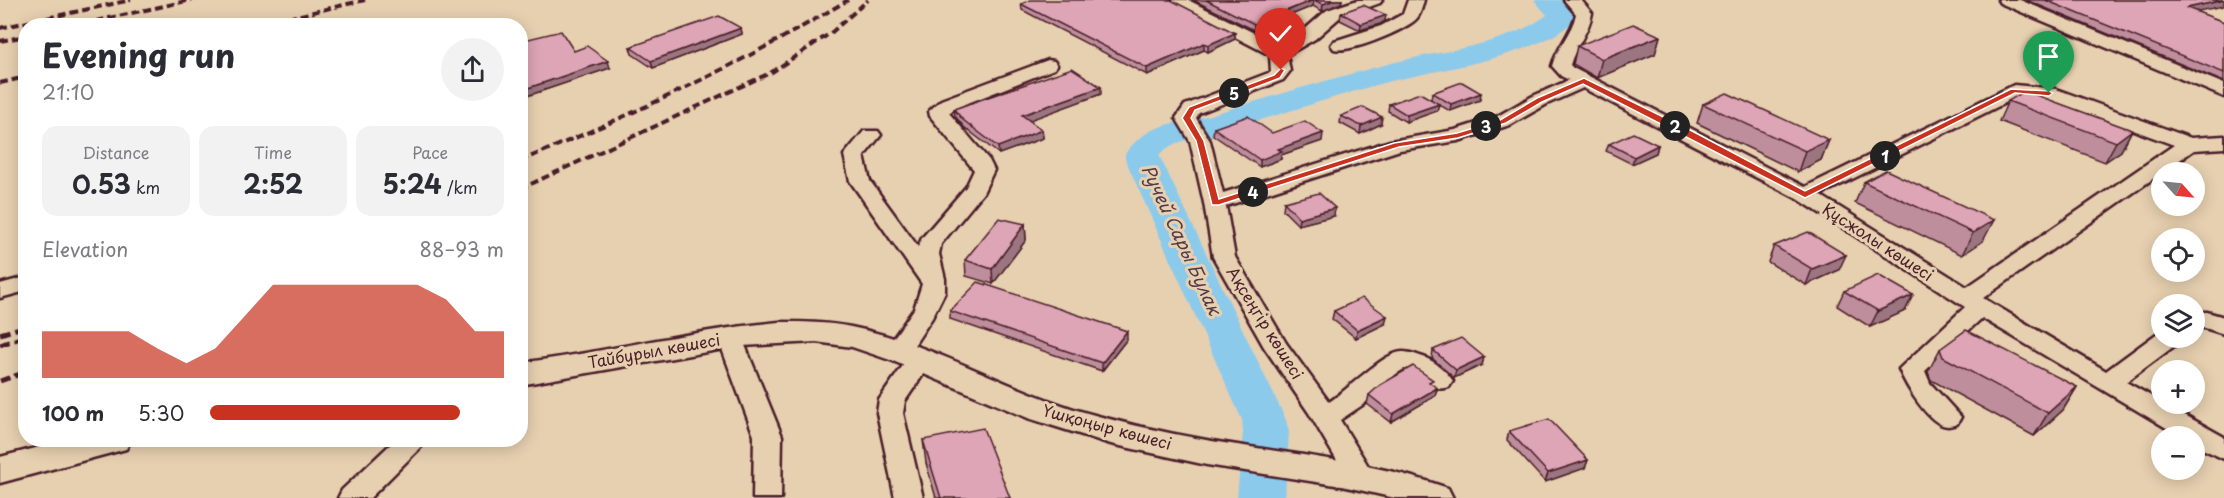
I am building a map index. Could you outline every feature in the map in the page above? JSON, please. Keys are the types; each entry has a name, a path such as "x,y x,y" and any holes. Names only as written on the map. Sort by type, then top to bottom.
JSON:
{"main road":[{"name":"Үшқоңыр көшесі","path":"788,332 841,335 909,355 1013,400 1089,426 1131,437 1245,459 1359,474 1435,498"},
{"name":"Тайбурыл көшесі","path":"528,373 730,338 788,332"},
{"path":"0,470 87,447"}],"street":[{"path":"1175,0 1278,53 1309,35 1333,14 1374,0"},
{"path":"1340,45 1388,30 1410,17 1416,0"},
{"name":"Құсжолы көшесі","path":"1572,0 1584,13 1582,27 1563,53 1562,66 1584,81 1691,134 1805,195 1973,302 2107,383 2224,449"},
{"path":"2006,0 2224,91"},
{"name":"Ақсеңгір көшесі","path":"1278,53 1281,70 1277,76 1192,109 1186,118 1200,141 1215,203 1224,257 1276,347 1325,417 1359,474"},
{"path":"909,498 890,413 892,400 932,297 934,285 927,251 930,243 976,189 984,170 940,116 939,111 948,104 1048,65"},
{"path":"1215,203 1397,145 1458,135 1503,121 1540,100 1584,81"},
{"path":"1805,195 2014,91 2049,93 2189,144 2224,142"},
{"path":"870,135 854,155 860,181 934,285"},
{"path":"1948,417 1919,387 1912,369 1973,302 2189,144"},
{"path":"0,291 18,286"},
{"path":"2205,320 2224,326"},
{"path":"730,338 768,436 767,498"},
{"path":"2107,383 2154,348"},
{"path":"1325,417 1355,398 1387,368 1401,360 1419,364 1440,381"},
{"path":"352,498 404,447"}],"building":[{"path":"1031,0 1171,0 1235,33 1208,45 1204,43 1147,68 1021,4"},
{"path":"1206,0 1313,0 1254,24"},
{"path":"1314,0 1334,0 1323,4"},
{"path":"2045,0 2224,0 2187,8 2224,22 2224,73"},
{"path":"1363,5 1386,15 1361,24 1341,13"},
{"path":"719,16 741,28 651,61 630,47"},
{"path":"1633,24 1660,36 1602,59 1577,46"},
{"path":"561,31 574,51 587,46 608,61 528,88 528,39"},
{"path":"1072,68 1101,87 1022,115 1042,130 998,147 963,120 954,109"},
{"path":"1462,82 1481,93 1451,104 1432,93"},
{"path":"2025,91 2132,130 2116,142 2008,101"},
{"path":"1420,93 1439,104 1407,115 1389,104"},
{"path":"1727,93 1829,140 1805,151 1703,104"},
{"path":"1363,107 1382,117 1361,126 1341,116"},
{"path":"1248,116 1272,133 1305,121 1323,133 1278,149 1282,151 1260,160 1214,128"},
{"path":"1633,133 1658,145 1634,157 1609,144"},
{"path":"1886,170 1994,220 1973,233 1864,182"},
{"path":"1319,193 1335,208 1299,218 1284,202"},
{"path":"999,218 1025,224 992,269 965,260"},
{"path":"1808,232 1846,255 1812,269 1774,246"},
{"path":"1878,275 1913,295 1878,311 1844,291"},
{"path":"978,282 1127,331 1102,363 950,311"},
{"path":"1362,298 1387,316 1357,330 1334,311"},
{"path":"1966,330 2077,387 2048,413 1943,357 1940,349"},
{"path":"1461,338 1484,357 1456,370 1433,350"},
{"path":"1413,366 1433,380 1429,382 1437,388 1393,414 1369,395 1380,385"},
{"path":"1549,419 1588,460 1548,473 1509,431"},
{"path":"983,428 1010,498 941,498 923,440"}],"waterway":[{"name":"Ручей Сары Булак","path":"1261,498 1266,432 1264,420 1142,159 1142,154 1154,141 1169,134 1204,127 1325,90 1508,44 1530,36 1562,17 1560,10 1548,0"}],"railway":[{"path":"47,18 131,0"},
{"path":"109,18 191,0"},
{"path":"287,18 365,0"},
{"path":"528,158 687,87 848,0"},
{"path":"528,185 772,72 832,32 868,0"},
{"path":"0,28 18,24"},
{"path":"0,41 18,38"},
{"path":"0,83 18,79"},
{"path":"0,334 18,328"},
{"path":"0,345 18,339"},
{"path":"0,381 18,375"}],"route":[{"path":"1281,70 1277,76 1192,109 1186,118 1200,141 1215,203 1287,182 1397,145 1458,135 1503,121 1540,100 1584,81 1691,134 1805,195 2014,91 2049,93"}]}
